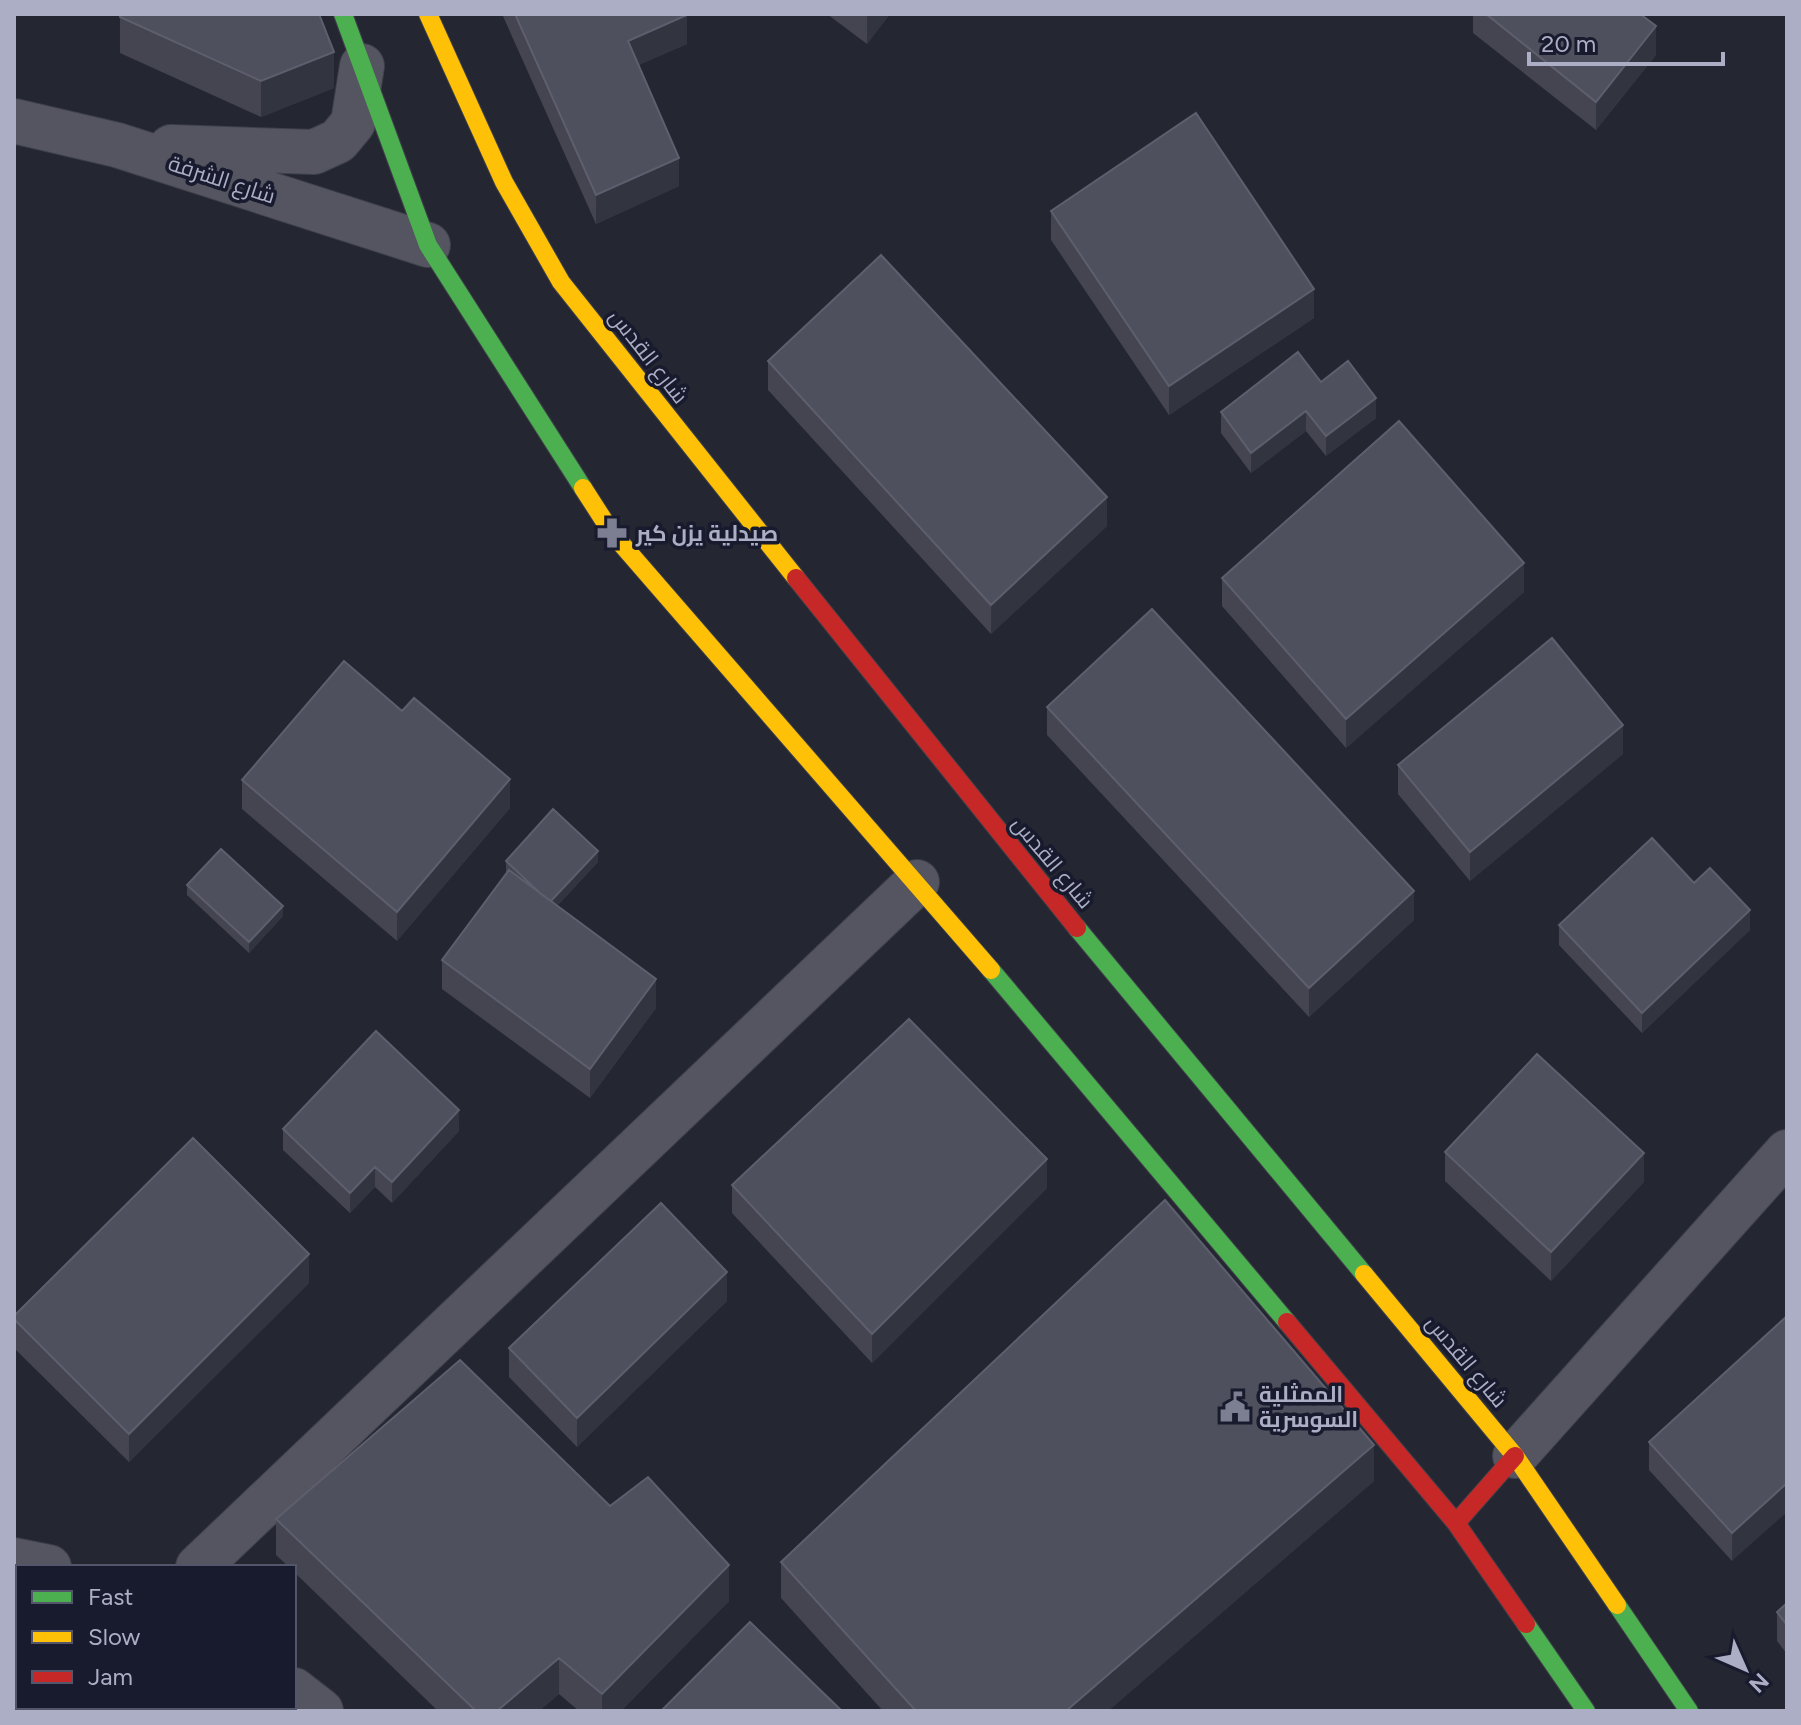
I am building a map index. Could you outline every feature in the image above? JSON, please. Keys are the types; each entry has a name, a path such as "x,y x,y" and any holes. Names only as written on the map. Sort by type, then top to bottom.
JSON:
{"main road":[{"path":"343,14 428,245 477,327 612,533 917,882 1456,1523 1586,1711"},
{"name":"شارع القدس","path":"428,14 504,182 561,282 988,821 1515,1456 1689,1711"},
{"path":"1456,1523 1515,1456"}],"street":[{"path":"117,145 314,152 338,141 353,123 362,66"},
{"name":"شارع الشرفة","path":"14,121 117,145 428,245"},
{"path":"200,1565 917,882"},
{"path":"1515,1456 1787,1152"},
{"path":"14,1560 39,1565"},
{"path":"296,1692 321,1711"}],"building":[{"path":"121,14 319,14 334,52 261,81 120,17"},
{"path":"515,14 686,14 628,41 679,158 596,195"},
{"path":"1486,14 1640,14 1656,26 1596,102"},
{"path":"1196,113 1314,289 1169,386 1051,211"},
{"path":"881,255 1107,497 991,605 768,361"},
{"path":"1298,352 1321,382 1348,361 1376,398 1326,436 1306,411 1251,453 1221,412"},
{"path":"1399,421 1524,563 1346,719 1222,578"},
{"path":"1152,609 1414,891 1309,988 1047,707"},
{"path":"1552,638 1623,725 1470,852 1398,765"},
{"path":"344,661 402,711 414,698 510,779 397,912 242,780"},
{"path":"553,809 598,851 551,901 506,861"},
{"path":"1652,838 1694,883 1710,868 1750,910 1642,1013 1559,925"},
{"path":"221,849 283,906 249,942 187,885"},
{"path":"509,870 656,979 590,1069 442,960"},
{"path":"909,1019 1047,1159 872,1334 732,1185"},
{"path":"376,1031 459,1110 392,1182 375,1167 350,1193 283,1129"},
{"path":"1537,1054 1644,1153 1551,1252 1445,1152"},
{"path":"193,1138 309,1254 129,1434 14,1316"},
{"path":"1165,1200 1374,1445 1066,1711 916,1711 781,1562"},
{"path":"661,1203 727,1272 577,1418 509,1348"},
{"path":"1787,1316 1787,1483 1732,1533 1649,1442"},
{"path":"460,1360 610,1506 648,1477 729,1565 602,1694 559,1658 497,1711 476,1711 276,1519"},
{"path":"1787,1603 1787,1625 1777,1612"},
{"path":"750,1622 842,1711 661,1711"},
{"path":"16,1680 16,1709 220,1711 14,1711"}],"traffic: fast":[{"path":"343,14 428,245 583,488"},
{"path":"1077,928 1364,1274"},
{"path":"991,970 1287,1322"},
{"path":"1617,1605 1689,1711"},
{"path":"1526,1624 1586,1711"}],"traffic: slow":[{"path":"428,14 504,182 561,282 796,578"},
{"path":"583,488 612,533 991,970"},
{"path":"1364,1274 1515,1456 1617,1605"}],"traffic: jam":[{"path":"796,578 1077,928"},
{"path":"1287,1322 1456,1523 1526,1624"},
{"path":"1456,1523 1515,1456"}],"place":[{"name":"صيدلية يزن كير","path":"612,533"},
{"name":"الممثلية السوسرية","path":"1235,1407"}]}
